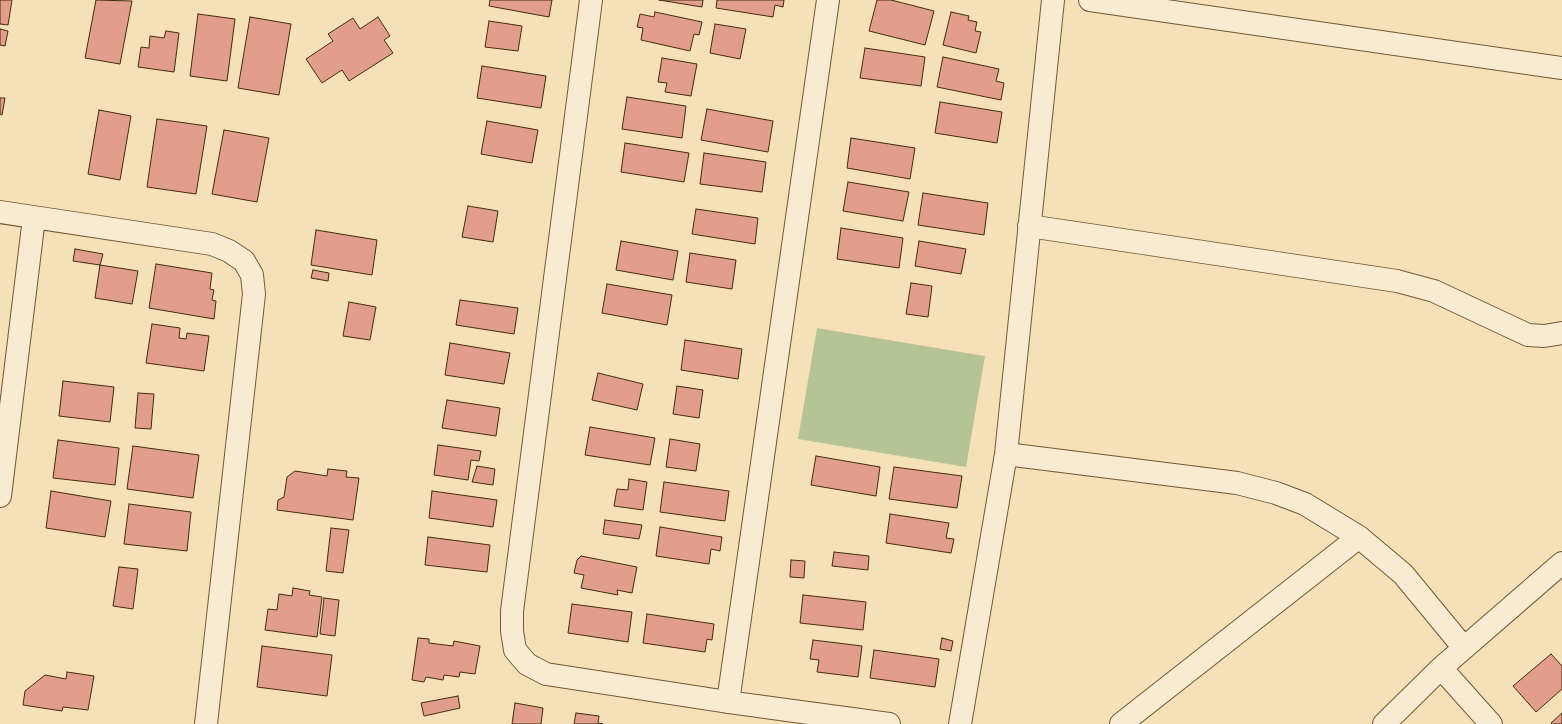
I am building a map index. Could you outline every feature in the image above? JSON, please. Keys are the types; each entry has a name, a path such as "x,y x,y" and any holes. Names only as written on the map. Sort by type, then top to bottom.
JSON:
{"street":[{"path":"591,0 512,612 512,631 515,650 527,664 546,674 728,702 889,724"},
{"path":"728,702 828,0"},
{"path":"960,724 1006,454 1053,0"},
{"path":"1090,0 1562,68"},
{"path":"0,212 212,244 230,251 244,261 252,275 254,294 206,724"},
{"path":"0,496 34,218"},
{"path":"1030,226 1397,281 1434,292 1528,335 1544,336 1562,333"},
{"path":"1006,454 1237,483 1276,493 1305,504 1360,537 1403,574 1464,648"},
{"path":"1121,724 1360,537"},
{"path":"1384,724 1441,668 1562,563"},
{"path":"1441,668 1491,724"}],"green space":[{"path":"817,328 985,356 966,467 798,439"}],"building":[{"path":"0,0 12,0 8,25 0,24"},
{"path":"96,0 132,1 120,64 85,58"},
{"path":"490,0 552,0 549,17 489,6"},
{"path":"659,0 703,0 702,7"},
{"path":"717,0 784,0 783,7 775,5 773,17 716,8"},
{"path":"877,0 891,0 934,11 925,45 869,31"},
{"path":"655,12 702,22 699,35 694,34 690,51 641,40 643,28 637,27 640,14 654,17"},
{"path":"951,12 969,16 968,20 977,22 975,31 981,32 976,53 943,45"},
{"path":"198,14 235,19 227,81 190,76"},
{"path":"250,17 291,24 279,95 238,88"},
{"path":"378,17 390,36 384,40 393,53 349,81 342,70 322,83 306,59 333,41 328,34 353,18 360,29"},
{"path":"489,21 522,26 518,51 485,47"},
{"path":"715,24 746,29 740,59 710,53"},
{"path":"0,29 8,31 5,46 0,45"},
{"path":"166,31 179,33 174,72 138,67 141,47 149,48 150,36 164,38"},
{"path":"865,48 925,57 921,86 860,78"},
{"path":"943,57 999,69 996,81 1004,83 1001,100 937,87"},
{"path":"662,58 697,64 691,96 665,92 667,83 658,82"},
{"path":"482,66 546,76 541,108 477,98"},
{"path":"627,97 686,106 682,138 622,129"},
{"path":"0,98 5,98 2,115 0,114"},
{"path":"940,102 1002,112 997,143 935,133"},
{"path":"707,109 773,121 768,152 701,140"},
{"path":"99,110 131,116 120,180 88,174"},
{"path":"157,119 207,126 196,194 147,187"},
{"path":"487,121 538,130 532,163 481,154"},
{"path":"224,130 269,138 257,202 212,194"},
{"path":"851,138 915,148 910,179 847,168"},
{"path":"625,143 689,153 684,182 621,172"},
{"path":"704,153 766,162 762,192 700,184"},
{"path":"848,182 909,192 903,221 843,211"},
{"path":"923,193 988,203 984,235 918,225"},
{"path":"468,206 498,211 493,242 462,237"},
{"path":"696,209 758,218 755,244 692,234"},
{"path":"841,228 903,238 899,268 837,259"},
{"path":"316,230 377,240 372,275 311,265"},
{"path":"621,241 678,251 673,280 616,270"},
{"path":"919,241 966,249 961,274 915,266"},
{"path":"75,249 103,254 100,265 73,261"},
{"path":"690,253 736,260 732,289 686,282"},
{"path":"156,264 212,273 210,289 214,290 212,300 216,301 214,319 149,308"},
{"path":"100,265 138,271 132,304 95,298"},
{"path":"313,270 329,273 328,281 311,278"},
{"path":"911,283 932,286 928,317 906,314"},
{"path":"607,284 672,295 667,325 602,313"},
{"path":"460,300 518,308 514,334 456,325"},
{"path":"349,302 376,307 370,340 343,336"},
{"path":"152,324 180,328 179,338 186,339 187,333 209,336 204,371 146,363"},
{"path":"685,340 742,349 738,379 681,370"},
{"path":"450,343 510,353 504,384 445,375"},
{"path":"598,373 643,384 637,410 592,400"},
{"path":"63,381 114,387 110,422 59,416"},
{"path":"677,386 703,390 699,418 673,414"},
{"path":"138,393 154,394 151,429 135,428"},
{"path":"447,400 500,408 496,436 442,428"},
{"path":"590,427 655,438 650,465 585,455"},
{"path":"670,439 700,444 696,471 666,467"},
{"path":"58,440 119,448 115,485 53,478"},
{"path":"438,445 481,451 479,461 471,460 468,480 434,475"},
{"path":"133,446 199,455 193,498 127,489"},
{"path":"816,456 880,467 876,496 811,485"},
{"path":"477,466 495,469 493,485 472,482"},
{"path":"894,467 962,476 957,508 889,499"},
{"path":"328,469 347,471 346,477 359,478 353,520 277,510 278,500 284,497 287,477 295,471 327,476"},
{"path":"629,479 647,482 643,510 614,506 617,489 628,490"},
{"path":"664,482 729,491 725,521 660,512"},
{"path":"51,491 111,501 105,537 46,528"},
{"path":"432,491 497,500 493,527 429,518"},
{"path":"129,504 191,512 187,551 124,544"},
{"path":"890,514 949,523 946,538 954,539 951,553 886,543"},
{"path":"605,520 642,525 639,539 603,534"},
{"path":"660,527 722,537 720,551 711,549 709,564 656,556"},
{"path":"331,528 349,530 343,573 326,571"},
{"path":"428,537 490,545 487,572 425,565"},
{"path":"834,552 869,556 868,570 832,566"},
{"path":"581,556 637,567 632,593 617,590 618,595 581,588 584,575 574,573 577,560"},
{"path":"791,560 805,561 804,578 790,577"},
{"path":"119,567 138,569 133,609 113,606"},
{"path":"293,588 310,591 309,595 322,597 317,637 265,630 268,609 277,610 279,594 292,596"},
{"path":"803,595 866,602 863,630 800,623"},
{"path":"324,598 339,600 335,636 320,634"},
{"path":"572,604 632,612 628,642 568,633"},
{"path":"647,614 714,624 712,640 707,639 705,652 643,643"},
{"path":"418,638 429,639 429,643 453,646 454,641 480,646 475,674 460,672 459,677 444,675 443,680 426,677 424,682 412,680"},
{"path":"942,638 953,641 951,651 940,649"},
{"path":"813,640 862,646 858,677 817,672 819,660 810,659"},
{"path":"262,646 332,655 327,696 257,687"},
{"path":"874,650 939,659 935,687 870,678"},
{"path":"1551,654 1562,666 1562,689 1536,712 1513,686"},
{"path":"67,672 94,676 88,710 63,707 62,711 23,705 25,691 45,675 66,679"},
{"path":"458,696 460,708 424,716 421,703"},
{"path":"515,703 543,708 541,724 512,724"},
{"path":"576,713 599,716 598,723 603,724 574,724"},
{"path":"1562,713 1562,724 1551,723"}]}
